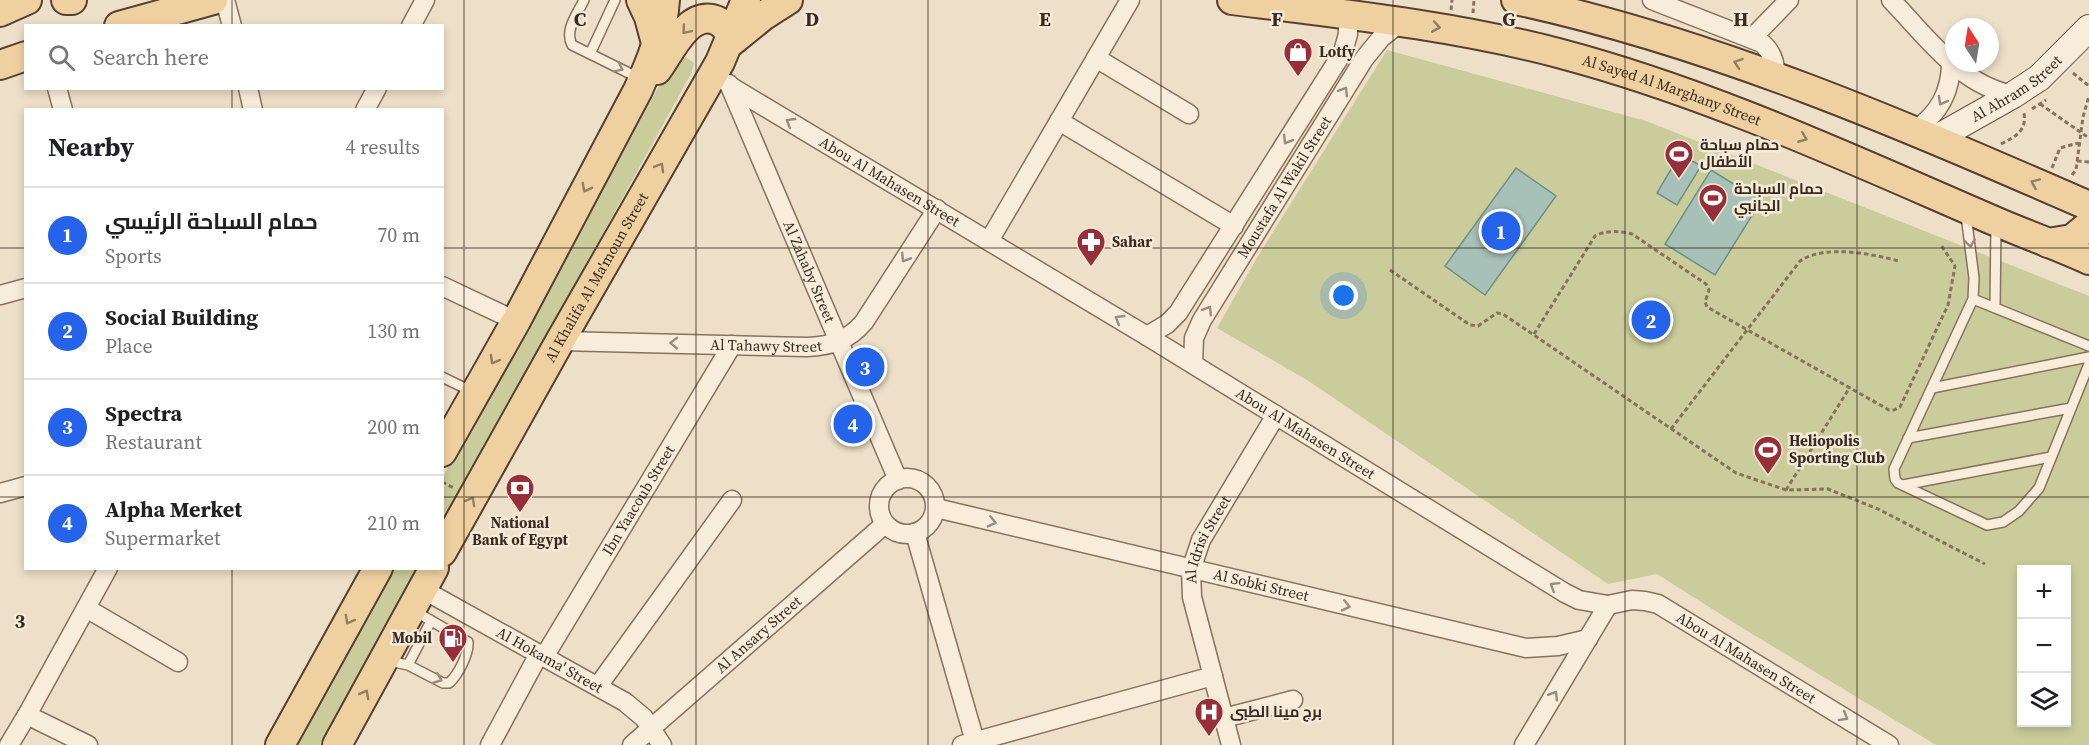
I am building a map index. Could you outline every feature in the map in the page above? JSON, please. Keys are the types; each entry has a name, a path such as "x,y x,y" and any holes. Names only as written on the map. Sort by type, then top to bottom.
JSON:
{"main road":[{"path":"0,12 27,0"},
{"path":"66,0 72,0"},
{"path":"126,24 213,0"},
{"path":"641,0 649,17 656,45"},
{"path":"444,448 516,321 640,85 661,30 664,0"},
{"name":"Al Khalifa Al Ma'moun Street","path":"444,548 560,341 727,58 747,0"},
{"path":"727,58 763,16 788,0"},
{"name":"Al Sayed Al Marghany Street","path":"1232,0 1401,22 1514,42 1577,58 1726,107 2089,260"},
{"path":"1516,0 1567,11 1657,36 1775,76 1971,154 2089,206"},
{"path":"640,85 657,70 692,23 703,19 715,20 725,27 727,58"},
{"name":"Al Ahram Street","path":"1924,135 2023,104 2051,68 2089,28"},
{"path":"0,65 24,57"},
{"path":"2048,243 2072,239 2089,225"},
{"path":"280,745 377,570"},
{"path":"337,745 395,663 425,596"}],"street":[{"path":"225,0 231,24"},
{"path":"412,24 425,0"},
{"path":"989,241 1130,0"},
{"path":"1653,0 1762,43 1774,60 1775,76"},
{"path":"1752,38 1789,0"},
{"path":"1891,0 1945,56"},
{"name":"Moustafa Al Wakil Street","path":"1147,336 1167,324 1178,313 1234,226 1342,52 1348,34 1348,15"},
{"name":"Moustafa Al Wakil Street","path":"1193,364 1194,338 1202,320 1364,59 1381,38 1401,22"},
{"name":"Abou Al Mahasen Street","path":"727,58 937,209 1565,593 1579,600 1608,605 1632,600 1658,604 1889,745"},
{"name":"Al Zahaby Street","path":"727,58 839,342 898,480"},
{"path":"1096,58 1189,114"},
{"path":"1924,135 1946,97 1951,72"},
{"path":"1962,72 1979,84 2023,104"},
{"path":"58,90 62,108"},
{"path":"249,90 253,108"},
{"path":"366,108 375,90"},
{"path":"1059,121 1234,226"},
{"name":"Al Tahawy Street","path":"560,341 807,347 839,342 864,322 937,209"},
{"path":"444,287 516,321"},
{"path":"0,295 24,289"},
{"name":"Ibn Yaacoub Street","path":"490,745 542,655 732,345"},
{"name":"Al Idrisi Street","path":"1231,745 1192,597 1191,570 1200,540 1276,415"},
{"path":"914,479 928,487 935,500 936,508 932,521 927,526 909,535 896,532 885,524 879,510 881,495 891,483 914,479"},
{"path":"0,493 24,487"},
{"path":"598,686 732,500"},
{"name":"Al Sobki Street","path":"936,508 1526,648 1558,646 1588,639"},
{"name":"Al Ansary Street","path":"633,745 885,524"},
{"path":"915,533 971,744 1213,676"},
{"path":"9,745 107,570"},
{"name":"Al Hokama' Street","path":"425,596 542,655 630,705 652,728 662,745"},
{"path":"1524,745 1608,605"},
{"path":"86,608 178,662"},
{"path":"1224,718 1293,700"},
{"path":"27,715 88,745"}],"lane":[{"path":"584,0 569,34 572,45 640,85"},
{"path":"590,54 615,0"},
{"path":"1965,207 1974,278 1973,299 1894,469 1895,479 1903,486 1987,525 1996,524 2010,517 2027,503 2038,488 2089,364"},
{"path":"1995,308 1996,222"},
{"path":"1973,299 2089,346"},
{"path":"1932,388 2089,357"},
{"path":"444,378 475,393"},
{"path":"1908,438 2071,408"},
{"path":"1903,486 2052,457"},
{"path":"395,663 443,682 449,682 454,679 468,651 468,642 425,596"}],"path":[{"path":"2069,79 2074,74"},
{"path":"2068,175 2075,173 2080,133 2089,96"},
{"path":"2023,104 2047,99"},
{"path":"2023,104 2089,138"},
{"path":"1971,154 2003,144 2022,130 2025,124 2023,104"},
{"path":"1995,140 2013,148"},
{"path":"2077,162 2089,162"},
{"path":"2052,167 2060,171"},
{"path":"1534,334 1595,236 1621,232 1632,234 1706,284 1709,290 1705,305 1889,410 1894,410 1900,407 1948,305 1955,266 1941,245"},
{"path":"1671,429 1800,261 1807,256 1821,253 1866,253 1899,261"},
{"path":"1390,270 1470,325 1478,326 1500,312 1736,473 1786,490 1828,489 1878,509 1985,564"},
{"path":"1786,490 1850,387"}],"green space":[{"name":"Heliopolis Sporting Club","path":"1387,50 1646,121 2089,296 2089,745 1936,745 1657,574 1608,584 1307,380 1217,328 1258,256"},
{"path":"683,55 694,63 691,74 444,520 444,475 674,59"},
{"path":"391,570 416,570 319,745 294,745"}],"water":[{"name":"حمام سباحة الأطفال","path":"1680,154 1701,166 1677,205 1657,193"},
{"path":"1516,168 1556,196 1485,295 1445,266"},
{"name":"حمام السباحة الجانبي","path":"1711,170 1761,201 1715,275 1665,244"}],"place":[{"name":"Lotfy","path":"1298,78"},
{"name":"حمام سباحة الأطفال","path":"1679,180"},
{"name":"حمام السباحة الجانبي","path":"1713,224"},
{"name":"حمام السباحة الرئيسي","path":"1501,231"},
{"name":"Sahar","path":"1091,268"},
{"name":"Social Building","path":"1651,320"},
{"name":"Spectra","path":"865,367"},
{"name":"Alpha Merket","path":"853,424"},
{"name":"Heliopolis Sporting Club","path":"1768,476"},
{"name":"National Bank of Egypt","path":"520,514"},
{"name":"Mobil","path":"453,664"},
{"name":"برج مينا الطبى","path":"1209,738"}]}
